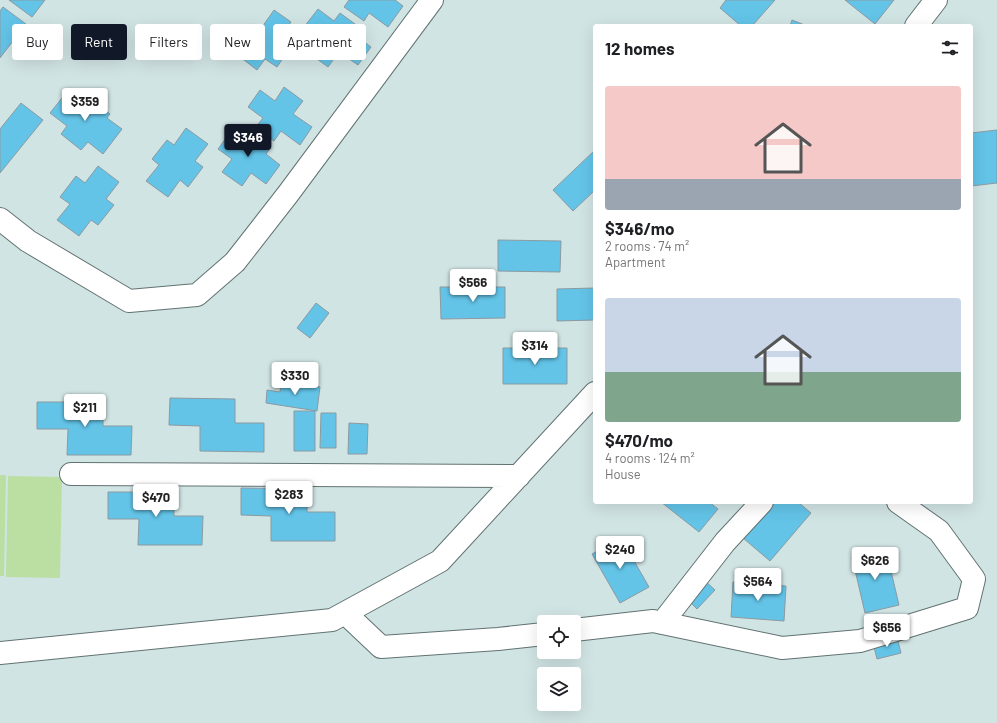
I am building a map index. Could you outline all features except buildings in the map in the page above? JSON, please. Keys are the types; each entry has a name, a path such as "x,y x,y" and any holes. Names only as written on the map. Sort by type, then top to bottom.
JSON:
{"street":[{"path":"0,219 28,241 129,301 197,295 236,262 432,0"},
{"path":"918,24 936,0"},
{"path":"0,652 332,620 440,561 593,395"},
{"path":"71,474 518,476"},
{"path":"662,623 725,542 760,504"},
{"path":"581,629 653,621 782,648 860,641 967,608 974,579 940,531 901,504"},
{"path":"346,613 381,647 537,635"}],"green space":[{"path":"0,475 6,475 4,576 0,576"},
{"path":"8,476 62,477 60,578 6,577"}]}
